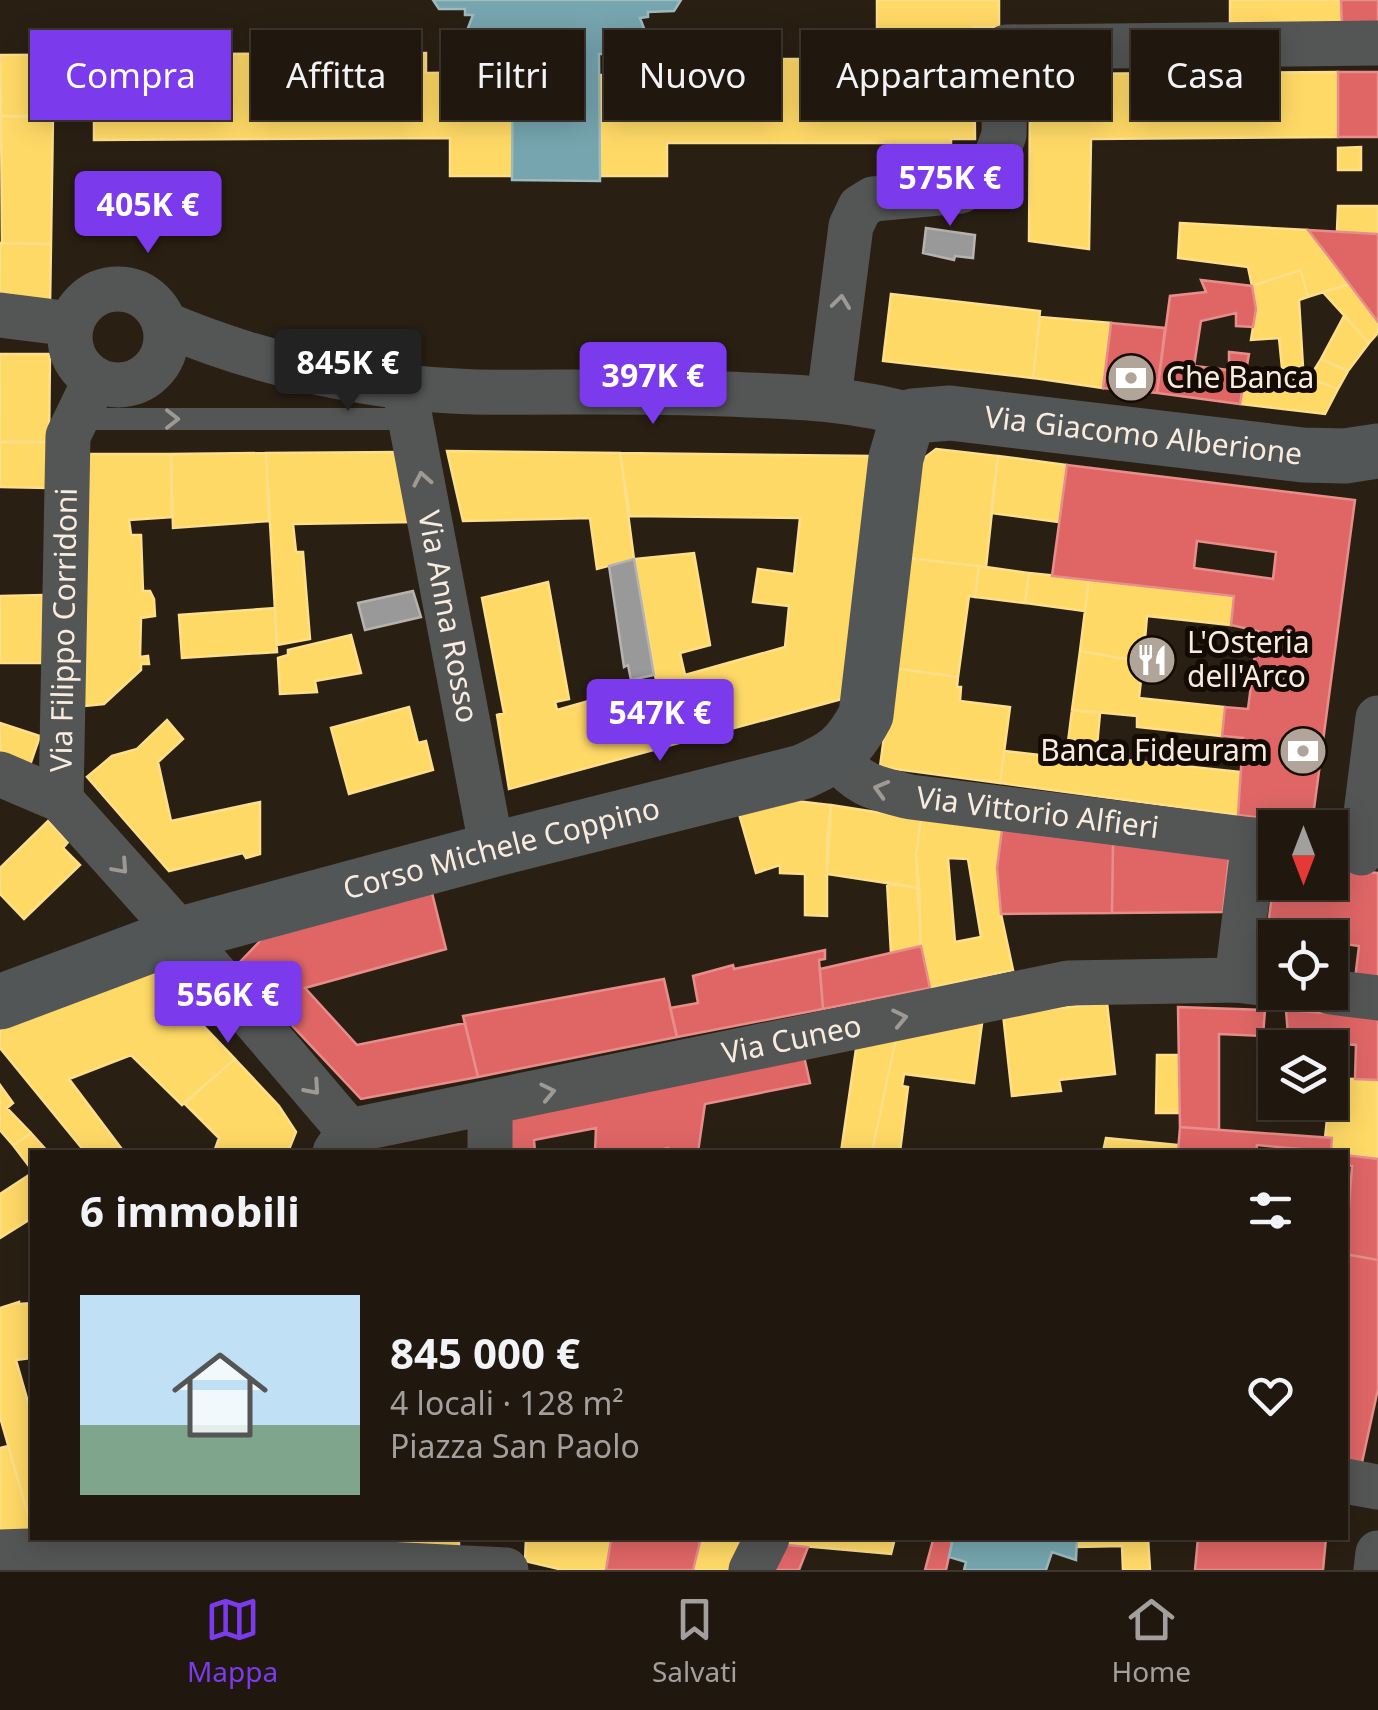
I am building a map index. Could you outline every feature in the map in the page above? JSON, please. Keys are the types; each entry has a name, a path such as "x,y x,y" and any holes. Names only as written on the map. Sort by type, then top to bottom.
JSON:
{"main road":[{"name":"Via Giacomo Alberione","path":"913,416 950,413 1303,455 1345,456 1376,449"},
{"path":"836,757 855,736 866,715 896,458 906,424 913,416"},
{"name":"Corso Michele Coppino","path":"0,1002 181,934 802,772 836,757"}],"street":[{"path":"829,398 851,226 860,208 873,199 961,190 990,173 1004,135 1006,47 1378,43"},
{"path":"117,288 143,295 155,306 161,345 132,383 89,392 69,338 71,324 91,296 117,288"},
{"path":"0,315 71,324"},
{"path":"161,345 207,363 306,369 408,402 472,392 647,390 829,398 913,416"},
{"name":"Via Filippo Corridoni","path":"89,392 68,436 61,800 181,934 342,1142"},
{"name":"Via Anna Rosso","path":"408,402 492,850"},
{"path":"1356,853 1378,718"},
{"name":"Via Vittorio Alfieri","path":"836,757 851,776 867,786 911,797 1258,840"},
{"path":"0,774 61,800"},
{"name":"Via Cuneo","path":"342,1142 490,1104 1068,982 1256,982 1261,900"},
{"path":"1348,994 1378,998"},
{"path":"490,1104 490,1150"},
{"path":"1348,1482 1378,1487"},
{"path":"516,1540 517,1570"},
{"path":"751,1570 766,1540"},
{"path":"0,1552 89,1543 340,1567 506,1570"},
{"path":"1376,1570 1378,1553"}],"lane":[{"path":"89,392 92,419 408,402"}],"building: Abitazioni":[{"path":"877,0 999,0 999,27 877,30"},
{"path":"1230,0 1341,0 1342,27 1230,28"},
{"path":"421,53 426,53 426,73 441,73 441,120 512,120 513,176 450,176 450,138 94,140 94,120 231,120 231,54 251,54 251,120 421,120"},
{"path":"0,55 30,55 30,117 1,116"},
{"path":"781,59 801,59 801,120 975,120 975,139 951,139 951,143 667,143 667,176 600,176 600,75 604,75 604,120 781,120"},
{"path":"1279,72 1338,72 1338,137 1091,139 1089,249 1029,241 1030,120 1111,120 1111,74 1131,73 1131,120 1279,120"},
{"path":"1,116 53,120 51,244 2,243"},
{"path":"1361,147 1361,170 1338,170 1338,148"},
{"path":"1338,206 1378,206 1378,234 1337,231"},
{"path":"1180,223 1308,230 1349,284 1308,297 1301,270 1252,286 1248,267 1178,258"},
{"path":"0,243 51,244 50,306 0,305"},
{"path":"1301,270 1308,297 1299,300 1303,367 1282,368 1279,338 1251,340 1256,309 1252,286"},
{"path":"1349,284 1378,322 1378,333 1369,343 1323,292"},
{"path":"891,294 1040,311 1033,378 883,361"},
{"path":"1344,316 1369,343 1348,371 1321,359"},
{"path":"1040,317 1111,323 1103,388 1033,378"},
{"path":"0,354 50,354 49,442 0,442"},
{"path":"1321,359 1348,371 1338,389 1309,378"},
{"path":"1245,371 1309,378 1338,389 1325,414 1240,404"},
{"path":"0,442 49,442 48,488 0,487"},
{"path":"936,449 998,456 986,567 907,558 919,462"},
{"path":"447,451 620,453 634,559 597,569 590,518 463,521"},
{"path":"401,452 415,522 293,524 296,552 303,552 310,639 277,645 266,453"},
{"path":"266,453 269,521 173,528 171,454"},
{"path":"620,453 872,456 842,699 668,746 634,559 694,553 710,645 680,653 685,675 785,647 789,606 753,602 758,569 794,574 800,518 630,516"},
{"path":"85,454 171,454 172,517 129,520 131,535 141,535 143,591 150,591 154,599 155,616 141,618 140,657 148,656 149,664 141,664 141,670 104,704 83,706"},
{"path":"998,456 1067,465 1059,522 991,513"},
{"path":"907,558 979,566 975,597 969,596 958,677 893,668"},
{"path":"979,566 1029,573 1025,603 975,597"},
{"path":"1029,573 1089,579 1085,611 1025,603"},
{"path":"1089,579 1234,596 1231,625 1147,616 1143,662 1080,651"},
{"path":"548,582 569,699 555,702 557,710 655,682 668,746 509,789 497,715 504,713 482,598"},
{"path":"43,595 44,663 0,663 0,596"},
{"path":"275,608 277,652 182,658 179,615"},
{"path":"351,635 361,673 315,681 317,692 280,694 278,658 288,655 288,650"},
{"path":"1080,651 1143,662 1139,698 1225,707 1222,736 1137,727 1137,716 1072,710"},
{"path":"893,668 958,677 960,701 1010,707 1000,783 880,767"},
{"path":"409,707 418,743 426,741 433,770 349,794 331,728"},
{"path":"1072,710 1100,713 1096,757 1242,772 1238,815 1000,783 1004,751 1066,758"},
{"path":"167,720 183,739 158,762 171,821 260,802 260,854 246,858 243,853 169,871 87,777 112,756 137,749"},
{"path":"0,723 40,736 29,768 0,759"},
{"path":"770,798 831,805 827,916 805,915 805,874 780,873 780,865 756,873 737,807"},
{"path":"831,805 921,819 916,856 919,888 827,874"},
{"path":"921,819 1002,830 997,868 1001,914 1013,970 930,988 921,946 916,856","holes":["948,858 968,859 981,937 955,942"]},
{"path":"48,821 68,842 63,848 80,865 24,919 0,894 0,868"},
{"path":"887,882 919,888 921,946 891,954"},
{"path":"151,971 235,1059 182,1105 131,1055 69,1079 122,1150 83,1150 0,1048 0,1028"},
{"path":"1107,1003 1115,1074 1059,1080 1061,1091 1012,1096 1003,1014"},
{"path":"983,1016 974,1083 904,1074 902,1086 908,1087 900,1150 872,1150 897,1033"},
{"path":"897,1033 872,1150 841,1150 857,1042"},
{"path":"1157,1055 1180,1055 1180,1113 1156,1113"},
{"path":"235,1059 279,1106 296,1132 289,1150 215,1150 219,1138 184,1103"},
{"path":"1348,1079 1378,1080 1378,1159 1348,1155 1348,1150 1331,1150 1332,1138 1325,1138 1327,1120 1348,1120"},
{"path":"0,1085 13,1103 7,1108 31,1133 13,1145 0,1130"},
{"path":"31,1133 46,1150 30,1150 30,1167 13,1145"},
{"path":"1106,1138 1179,1145 1178,1150 1103,1150"},
{"path":"30,1174 30,1219 0,1238 0,1194"},
{"path":"30,1303 30,1358 16,1360 30,1409 30,1521 0,1417 0,1308"},
{"path":"8,1446 30,1528 0,1535 0,1448"},
{"path":"338,1540 459,1540 459,1549 337,1549"},
{"path":"526,1540 611,1540 606,1570 563,1570 525,1561"},
{"path":"700,1540 758,1540 742,1570 693,1570"},
{"path":"781,1540 894,1540 891,1554 779,1544"},
{"path":"1077,1540 1148,1540 1150,1570 1123,1570 1122,1546 1077,1547"}],"building: Negozi":[{"path":"1341,0 1378,0 1378,27 1342,27"},
{"path":"1338,72 1378,72 1378,137 1338,137"},
{"path":"1308,230 1378,234 1378,322 1332,261"},
{"path":"1201,280 1252,286 1256,309 1253,327 1236,326 1236,313 1201,321 1194,366 1229,370 1229,352 1249,354 1240,404 1157,393 1170,296 1206,292"},
{"path":"1111,323 1165,328 1157,393 1103,388"},
{"path":"1067,465 1355,500 1314,810 1258,810 1258,817 1238,815 1243,738 1222,736 1225,707 1248,709 1258,631 1231,625 1234,596 1052,576","holes":["1197,541 1276,552 1273,579 1194,568"]},
{"path":"1002,830 1113,844 1112,913 1001,914 997,868"},
{"path":"1113,844 1229,858 1223,912 1112,913"},
{"path":"1348,869 1378,873 1378,981 1355,979 1359,946 1348,944 1348,920 1269,920 1271,900 1348,900"},
{"path":"432,893 446,949 305,988 357,1045 465,1023 478,1077 361,1099 236,966 262,939"},
{"path":"921,946 930,988 823,1009 820,969"},
{"path":"825,950 825,959 819,960 823,1009 677,1037 670,1008 698,1003 693,976 733,965 734,969"},
{"path":"664,979 677,1037 478,1077 463,1016"},
{"path":"1178,1007 1265,1010 1263,1030 1258,1030 1258,1036 1219,1034 1219,1130 1180,1127"},
{"path":"1286,1010 1378,1017 1378,1080 1355,1079 1356,1045 1348,1044 1348,1030 1288,1030"},
{"path":"803,1052 810,1083 705,1104 698,1150 595,1150 596,1128 534,1140 535,1150 508,1150 506,1111"},
{"path":"1180,1127 1332,1138 1331,1150 1257,1145 1256,1150 1178,1150"},
{"path":"1348,1155 1378,1159 1378,1260 1348,1255 1352,1166 1348,1165"},
{"path":"1348,1255 1378,1260 1378,1389 1361,1467 1348,1465"},
{"path":"611,1540 700,1540 693,1570 606,1570"},
{"path":"933,1540 953,1540 946,1570 925,1570"},
{"path":"1198,1540 1326,1540 1323,1570 1195,1570"},
{"path":"779,1544 808,1547 799,1570 765,1570"}],"building: Pubblico":[{"path":"433,0 681,0 674,11 648,12 648,17 640,18 645,30 604,30 604,54 599,54 600,181 512,180 512,120 584,120 584,30 468,30 473,15 465,15 465,9 439,9"},
{"path":"953,1540 1077,1540 1076,1560 1052,1552 1046,1570 964,1570 966,1562 949,1557"}],"building: Industria":[{"path":"926,228 975,235 973,258 955,256 954,260 923,253"},
{"path":"634,559 654,675 631,680 628,665 624,667 609,566"},
{"path":"413,591 421,617 365,630 358,603"}],"place":[{"name":"Che Banca","path":"1131,378"},
{"name":"L'Osteria dell'Arco","path":"1152,660"},
{"name":"Banca Fideuram","path":"1303,751"}]}
